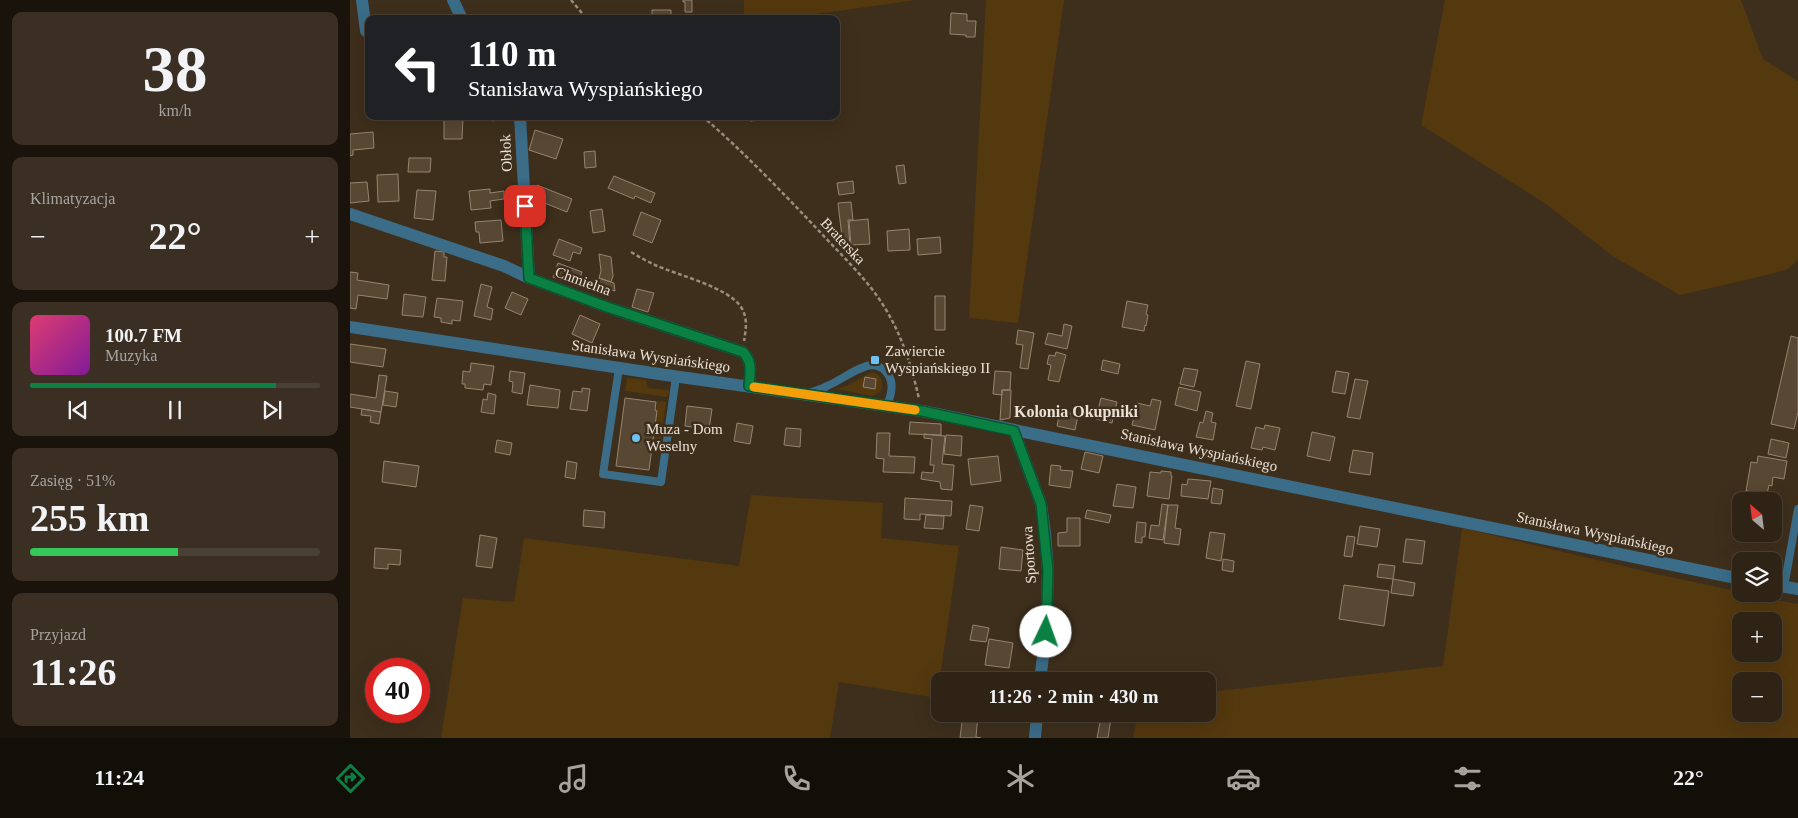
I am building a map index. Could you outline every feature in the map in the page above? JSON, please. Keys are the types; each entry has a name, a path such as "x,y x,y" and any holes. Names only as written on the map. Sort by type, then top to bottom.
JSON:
{"street":[{"path":"362,0 365,23"},
{"path":"453,0 460,15"},
{"name":"Obłok","path":"520,120 529,278"},
{"name":"Chmielna","path":"350,214 504,266 529,278 607,307 743,352"},
{"name":"Stanisława Wyspiańskiego","path":"350,327 676,377 922,411 1732,577"},
{"path":"743,352 748,358 750,367 749,386"},
{"name":"Sportowa","path":"1014,431 1041,504 1045,534 1048,571 1046,632 1041,672"},
{"path":"1782,586 1798,589"},
{"path":"1035,738 1036,722"}],"lane":[{"path":"807,394 873,365 886,371 891,380 892,389 887,406"},
{"path":"619,368 603,474 661,482 676,377"},
{"path":"1782,574 1798,509"}],"path":[{"path":"571,0 584,15"},
{"name":"Braterska","path":"707,120 788,198 862,277 884,307 903,343 913,371 922,411"},
{"path":"631,252 653,264 714,288 734,300 744,313 747,326 743,352"}],"shaded area":[{"path":"744,0 916,0 809,15 744,15"},
{"path":"986,0 1064,0 1018,323 969,318"},
{"path":"1445,0 1741,0 1763,59 1798,81 1798,260 1788,269 1680,295 1614,257 1546,204 1421,125"},
{"path":"872,372 879,376 882,385 881,391 873,396 836,389 849,385"},
{"path":"627,378 646,380 648,388 669,390 667,397 625,391"},
{"path":"657,401 666,402 660,448 653,453"},
{"path":"751,495 883,503 881,538 959,546 941,672 931,672 931,697 839,682 830,738 441,738 463,598 514,602 524,538 739,566"},
{"path":"1462,528 1732,590 1732,602 1782,601 1798,604 1798,738 1133,738 1136,722 1216,722 1216,691 1443,666"}],"building":[{"path":"683,0 692,0 692,12 685,12 685,2"},
{"path":"652,10 671,10 671,15 652,15"},
{"path":"951,13 967,14 967,21 976,21 975,37 950,34"},
{"path":"444,120 463,120 462,139 444,139"},
{"path":"535,130 563,139 556,159 529,150"},
{"path":"373,132 374,148 353,150 353,155 350,156 350,134"},
{"path":"595,151 596,167 585,168 584,152"},
{"path":"409,158 431,158 430,172 408,172"},
{"path":"904,165 906,183 899,184 896,166"},
{"path":"398,174 399,201 378,202 377,175"},
{"path":"614,176 655,193 651,203 635,196 634,199 608,188"},
{"path":"853,181 854,193 839,195 837,183"},
{"path":"367,182 369,201 350,203 350,183"},
{"path":"537,185 572,199 567,212 532,198"},
{"path":"490,189 490,193 504,191 504,199 490,201 491,208 471,210 469,191"},
{"path":"417,190 436,191 433,220 414,218"},
{"path":"851,202 853,220 848,220 850,246 843,246 838,203"},
{"path":"602,209 605,231 593,233 590,211"},
{"path":"641,212 661,220 652,243 633,235"},
{"path":"868,219 870,244 851,245 849,221"},
{"path":"501,220 503,241 480,243 479,232 476,232 475,222"},
{"path":"909,229 910,250 888,251 887,231"},
{"path":"940,237 941,253 918,255 917,239"},
{"path":"559,239 582,248 580,254 573,252 570,261 553,255"},
{"path":"435,251 444,252 444,257 447,257 445,281 432,280"},
{"path":"599,254 611,257 613,276 611,282 599,278 601,271"},
{"path":"558,263 582,272 577,286 553,277"},
{"path":"350,272 358,273 357,280 389,285 387,299 358,295 356,309 350,308"},
{"path":"599,278 614,283 615,291 596,284"},
{"path":"481,284 492,287 487,307 493,309 491,320 474,316"},
{"path":"637,289 654,293 648,312 632,307"},
{"path":"512,292 528,299 521,315 505,308"},
{"path":"404,294 426,297 423,317 402,315"},
{"path":"935,296 945,296 945,330 935,330"},
{"path":"437,298 463,301 460,321 452,320 452,324 441,322 441,318 434,317"},
{"path":"1127,301 1148,305 1146,314 1148,315 1144,331 1122,327"},
{"path":"580,315 600,324 592,343 572,334"},
{"path":"1064,324 1072,326 1067,349 1045,344 1048,333 1062,336"},
{"path":"1018,330 1034,333 1028,369 1020,368 1023,345 1016,344"},
{"path":"1791,336 1798,338 1798,412 1794,429 1771,424"},
{"path":"350,344 386,349 383,367 350,362"},
{"path":"1056,352 1066,355 1059,382 1048,380 1051,365 1047,364 1049,355 1055,356"},
{"path":"1103,360 1120,364 1118,374 1101,370"},
{"path":"1246,361 1260,364 1251,409 1236,406"},
{"path":"471,363 494,366 491,385 484,384 483,390 465,388 465,384 462,384 463,371 470,372"},
{"path":"1184,368 1198,370 1194,387 1180,384"},
{"path":"510,371 525,373 522,394 512,392 513,382 509,381"},
{"path":"995,371 1011,372 1010,390 1002,390 1002,395 993,394"},
{"path":"1336,371 1349,373 1345,394 1332,392"},
{"path":"379,375 387,376 381,412 350,407 350,394 376,398"},
{"path":"865,377 876,379 875,389 863,387"},
{"path":"1355,379 1368,381 1360,419 1347,417"},
{"path":"530,385 560,390 558,408 527,405"},
{"path":"1179,387 1201,392 1197,411 1175,405"},
{"path":"582,388 590,389 587,411 570,409 573,391 582,392"},
{"path":"1002,390 1011,390 1010,418 1000,420"},
{"path":"385,391 398,393 396,407 383,405"},
{"path":"488,393 496,395 494,414 481,412 483,399 487,400"},
{"name":"Muza - Dom Weselny","path":"625,398 656,402 655,410 657,411 649,470 616,466"},
{"path":"1101,398 1117,402 1112,423 1096,419"},
{"path":"1152,399 1161,401 1155,430 1132,425 1137,403 1150,406"},
{"path":"687,406 712,409 709,429 685,426"},
{"path":"362,409 381,412 379,424 370,422 371,416 361,415"},
{"path":"1060,411 1078,415 1075,430 1057,426"},
{"path":"1206,411 1213,413 1211,422 1216,423 1213,440 1196,437 1200,422 1203,423"},
{"path":"910,422 941,424 941,435 909,434"},
{"path":"737,423 753,426 750,444 734,441"},
{"path":"1265,425 1280,428 1275,450 1263,447 1262,450 1251,448 1256,427 1264,429"},
{"path":"786,428 801,429 800,447 784,445"},
{"path":"1312,432 1335,437 1330,461 1307,456"},
{"path":"877,433 890,433 889,456 915,457 914,473 883,472 884,459 876,458"},
{"path":"924,434 945,436 942,464 954,465 952,490 941,489 940,482 921,479 922,472 933,473 934,465 930,465 932,439 924,438"},
{"path":"946,435 962,436 961,456 944,454"},
{"path":"1771,439 1789,443 1786,458 1768,454"},
{"path":"497,440 512,443 510,455 495,452"},
{"path":"1353,450 1373,453 1370,475 1349,472"},
{"path":"1085,452 1103,456 1099,473 1081,469"},
{"path":"998,456 1001,481 971,485 968,459"},
{"path":"1758,456 1787,461 1784,479 1773,477 1772,486 1769,485 1767,492 1746,491 1751,462 1757,463"},
{"path":"384,461 419,466 416,487 382,482"},
{"path":"567,461 577,463 575,479 565,477"},
{"path":"1051,465 1061,466 1060,470 1073,471 1070,488 1049,485"},
{"path":"1161,471 1171,472 1169,499 1147,496 1150,472 1161,473"},
{"path":"1188,479 1211,481 1208,499 1181,496 1182,484 1187,485"},
{"path":"1117,484 1136,487 1133,508 1113,506"},
{"path":"1213,488 1223,490 1221,504 1211,503"},
{"path":"905,498 952,501 951,516 920,514 920,520 904,519"},
{"path":"1162,504 1168,505 1163,540 1149,538 1151,525 1159,526"},
{"path":"970,505 983,507 979,531 966,529"},
{"path":"1168,505 1178,505 1175,528 1181,529 1179,545 1164,543"},
{"path":"584,510 605,512 604,528 583,526"},
{"path":"1087,510 1111,515 1109,523 1085,518"},
{"path":"926,515 944,516 943,529 924,528"},
{"path":"1067,518 1080,518 1080,546 1058,546 1058,533 1067,532"},
{"path":"1137,522 1146,523 1145,537 1142,537 1142,543 1135,542"},
{"path":"1360,526 1380,529 1377,547 1357,544"},
{"path":"1210,532 1225,534 1221,561 1206,558"},
{"path":"480,535 497,538 492,568 476,566"},
{"path":"1347,536 1355,537 1352,557 1344,556"},
{"path":"1406,539 1425,541 1422,564 1403,562"},
{"path":"1001,547 1023,550 1021,571 999,569"},
{"path":"375,548 401,550 400,565 388,564 388,569 374,568"},
{"path":"1223,559 1234,561 1233,572 1222,570"},
{"path":"1379,564 1395,566 1393,579 1377,577"},
{"path":"1393,579 1415,583 1413,596 1391,593"},
{"path":"1344,585 1389,591 1384,626 1339,619"},
{"path":"973,625 989,628 986,642 970,640"},
{"path":"989,639 1013,643 1009,668 985,665"},
{"path":"962,722 977,722 976,737 981,738 960,738"},
{"path":"1100,722 1110,722 1108,738 1097,738"}],"slow traffic":[{"path":"754,387 915,410"}],"place":[{"name":"Zawiercie Wyspiańskiego II","path":"875,360"},
{"name":"Muza - Dom Weselny","path":"636,438"}],"district":[{"name":"Kolonia Okupniki","path":"1076,411"}],"route":[{"path":"525,206 529,278 607,307 743,352 748,358 750,367 749,386 922,411 1014,431 1041,504 1048,571 1046,632"}]}
